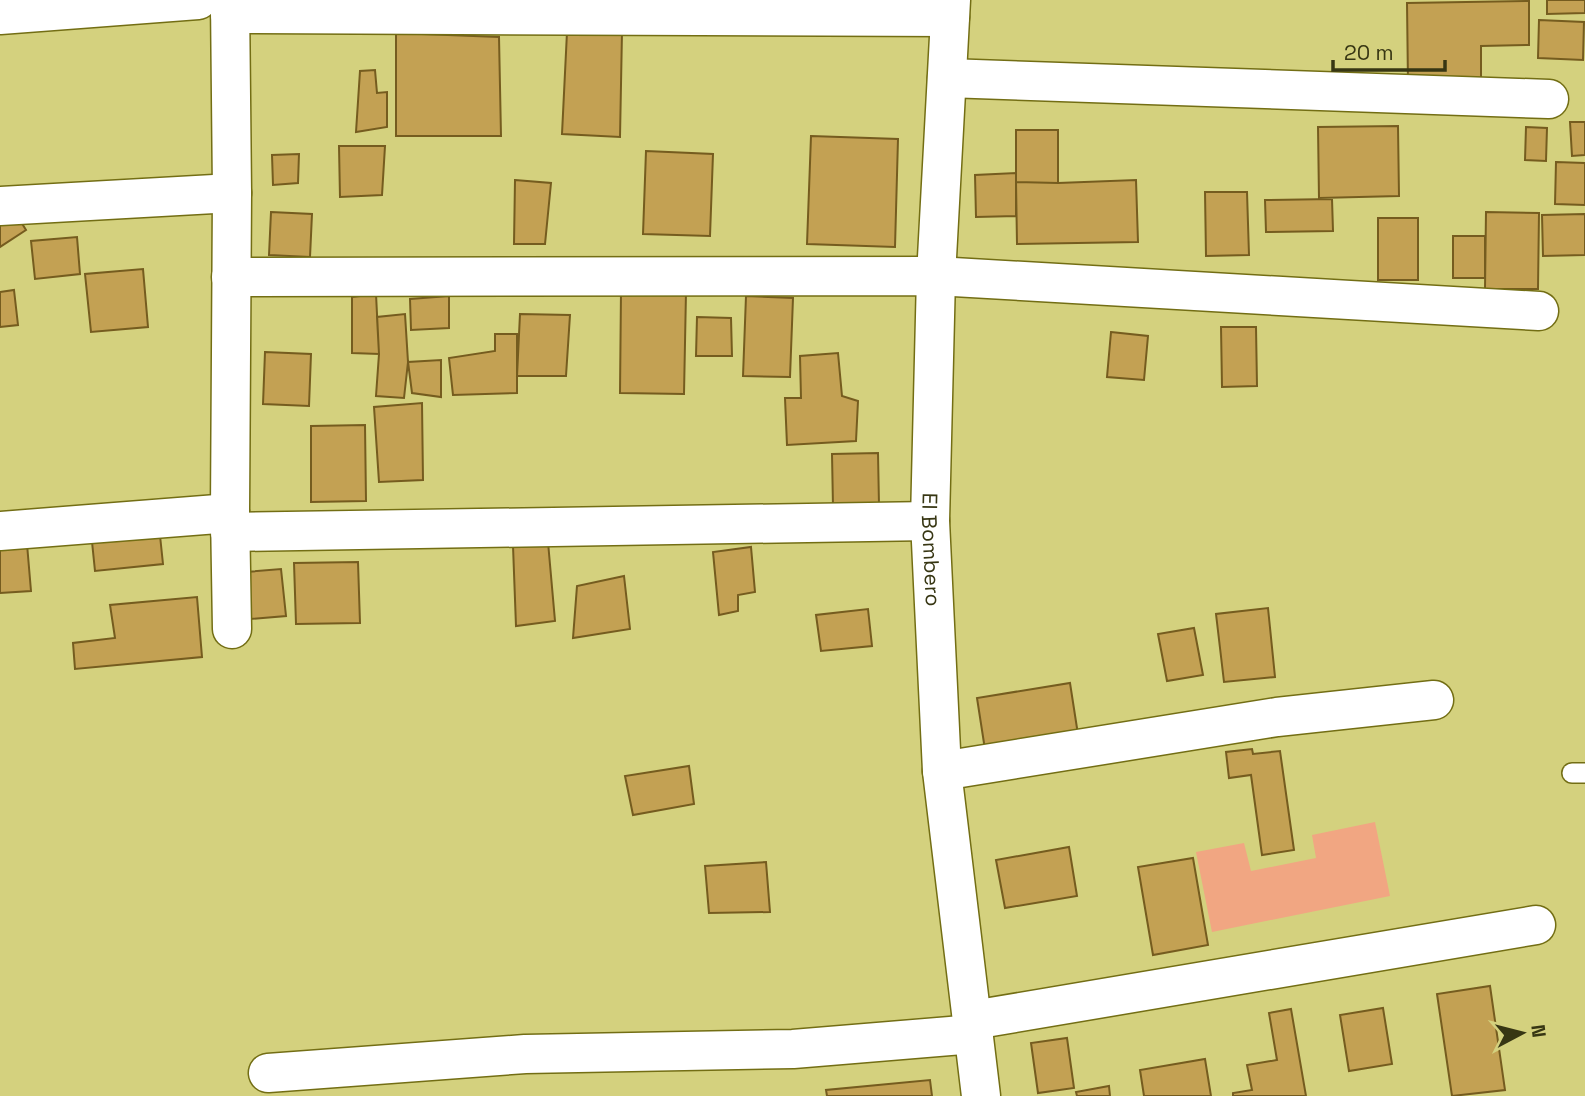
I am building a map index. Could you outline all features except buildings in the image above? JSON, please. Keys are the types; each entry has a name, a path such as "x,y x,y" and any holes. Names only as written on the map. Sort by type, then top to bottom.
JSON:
{"street":[{"path":"0,15 219,5 950,9"},
{"path":"219,5 232,193 232,629"},
{"name":"El Bombero","path":"950,9 936,276 930,520 942,771 981,1096"},
{"path":"947,78 1549,99"},
{"path":"0,206 232,193"},
{"path":"231,277 936,276 1539,311"},
{"path":"0,531 230,522 930,520"},
{"path":"942,771 1278,717 1434,700"},
{"path":"268,1073 525,1054 793,1049 973,1027 1536,925"}],"shaded area":[{"path":"1375,822 1390,896 1212,932 1196,852 1244,843 1251,871 1316,858 1312,835"}]}
